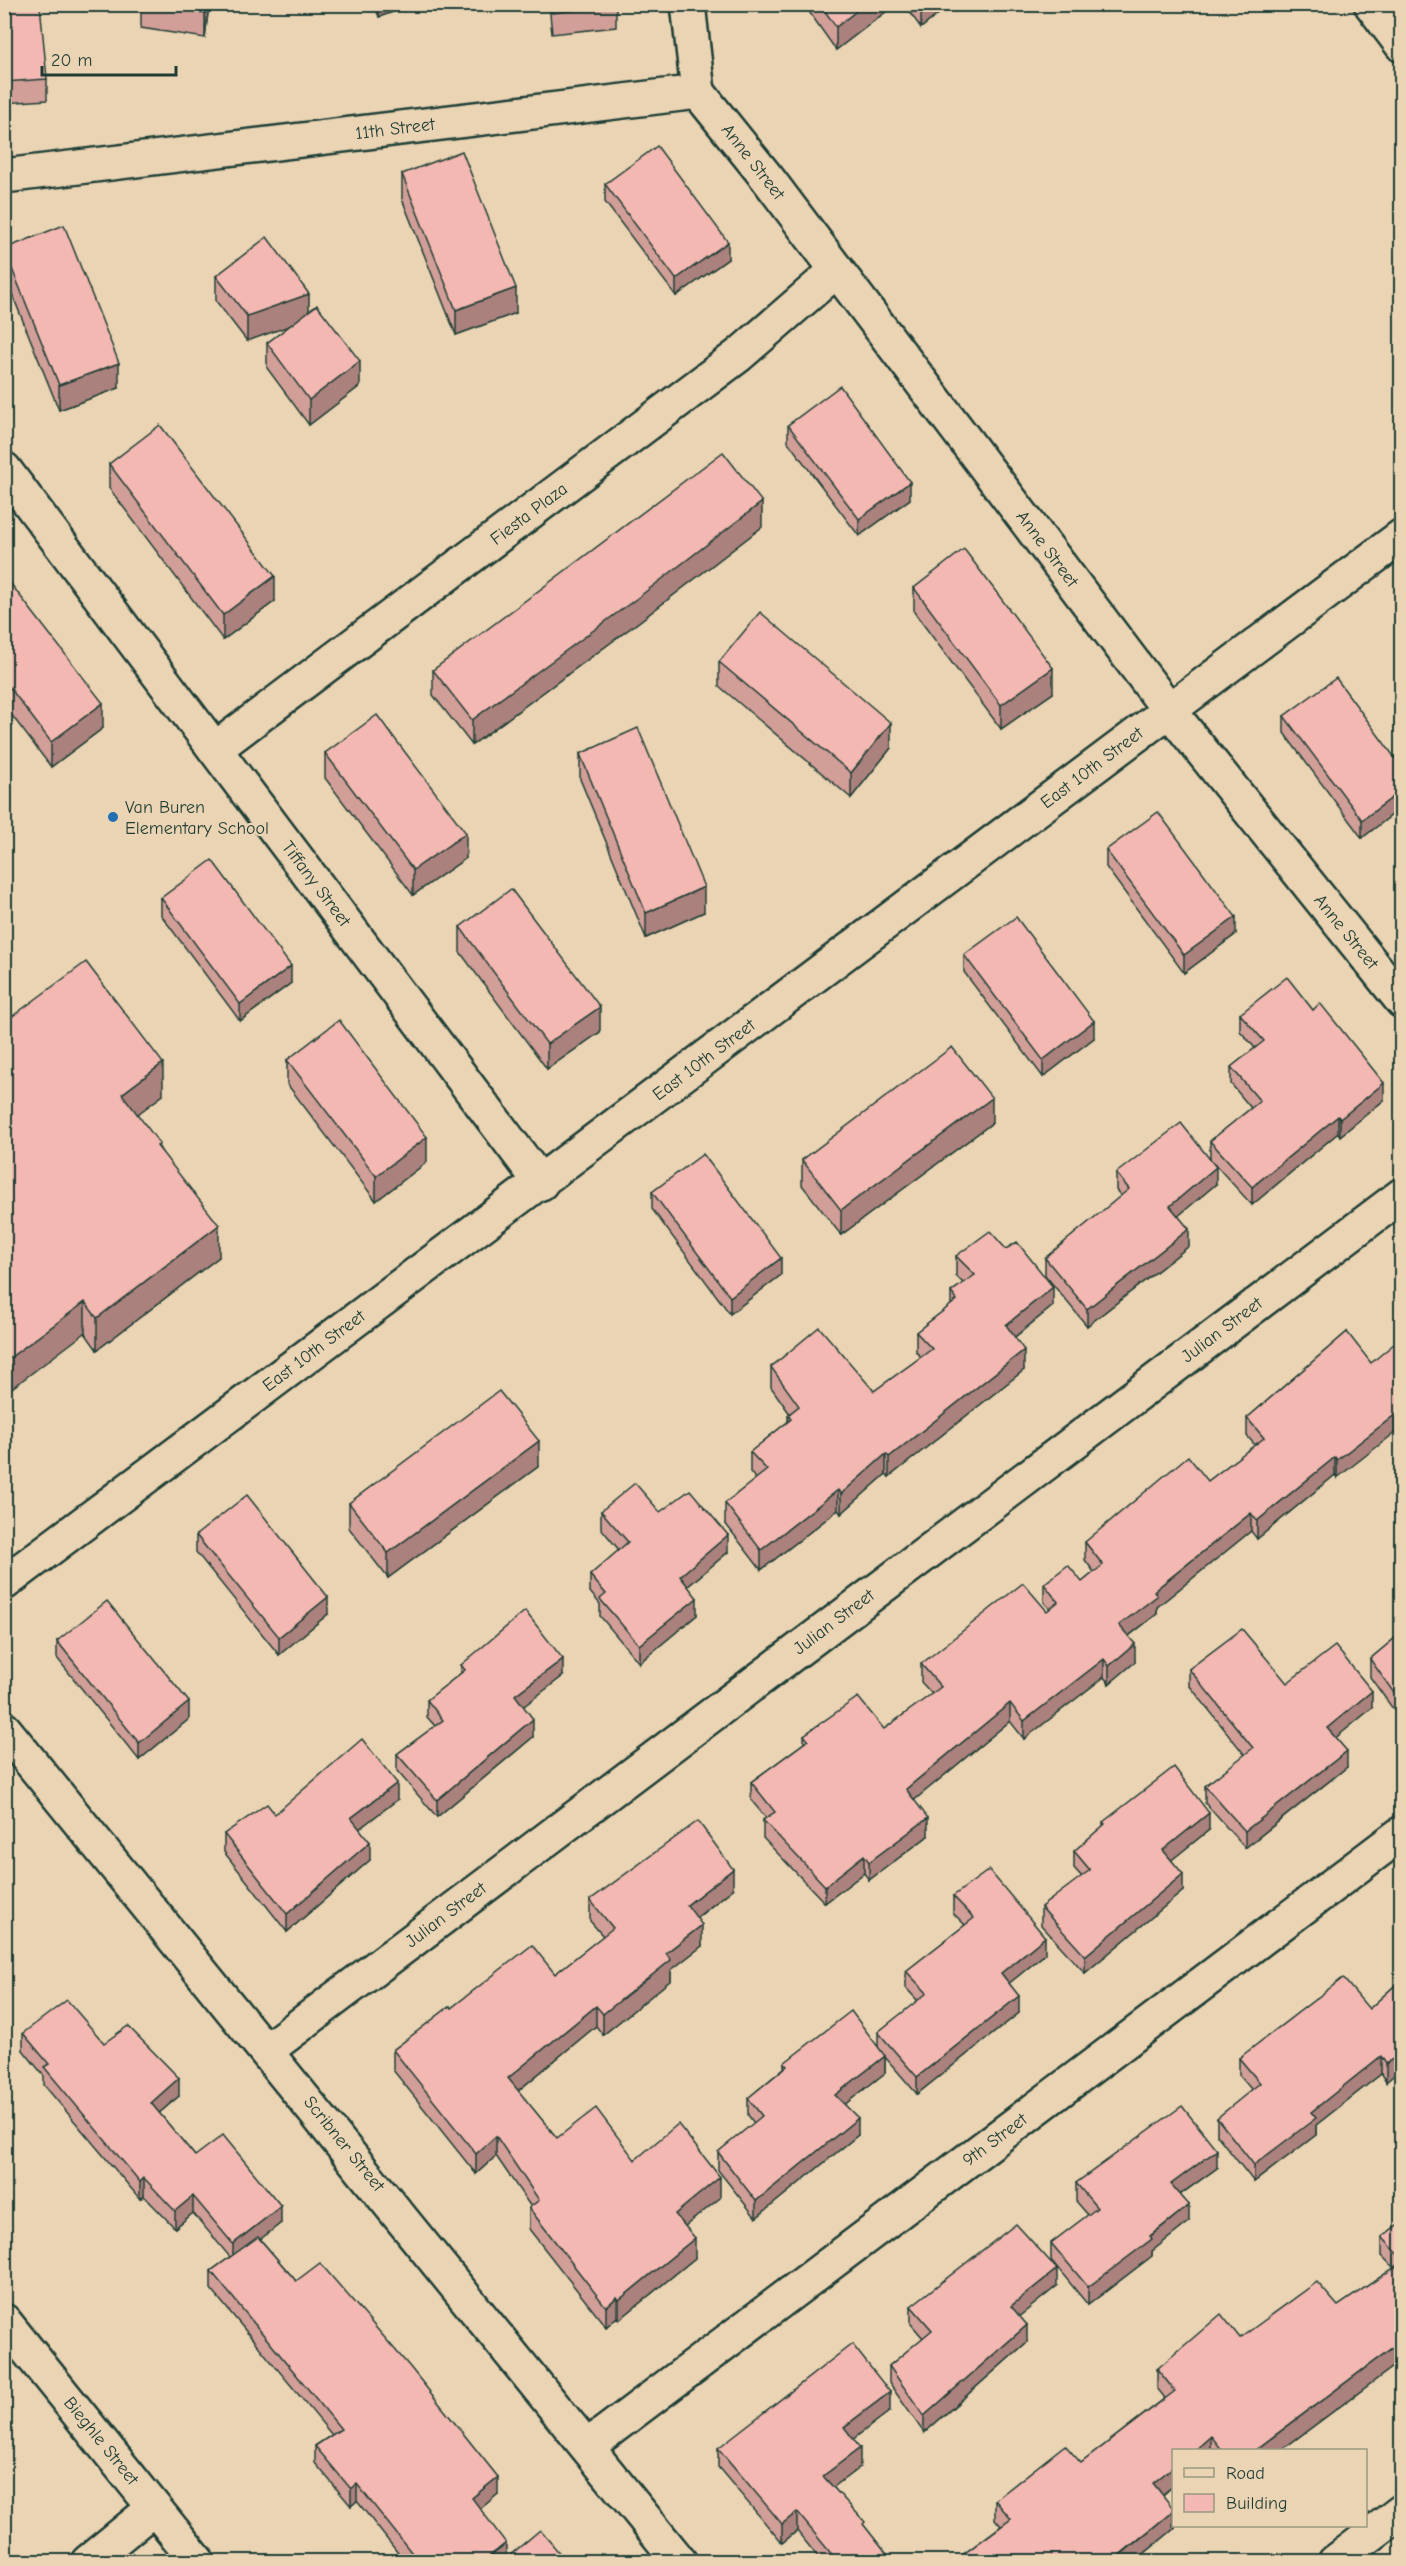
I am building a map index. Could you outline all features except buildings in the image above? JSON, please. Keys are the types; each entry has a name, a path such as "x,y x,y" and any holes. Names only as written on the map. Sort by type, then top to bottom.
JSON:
{"street":[{"path":"688,4 698,92"},
{"path":"1371,4 1401,45"},
{"name":"11th Street","path":"4,176 698,92"},
{"name":"Anne Street","path":"698,92 768,179 1169,710 1401,1001"},
{"name":"Fiesta Plaza","path":"215,749 739,356 837,270"},
{"name":"Tiffany Street","path":"4,469 541,1183"},
{"name":"East 10th Street","path":"4,1583 541,1183 1401,536"},
{"name":"Julian Street","path":"267,2050 1401,1195"},
{"name":"Scribner Street","path":"4,1729 267,2050 680,2562"},
{"name":"9th Street","path":"588,2446 1401,1833"},
{"name":"Bieghle Street","path":"4,2321 198,2562"},
{"path":"88,2562 154,2508"},
{"path":"1335,2562 1401,2511"}],"place":[{"name":"Van Buren Elementary School","path":"113,817"}]}
